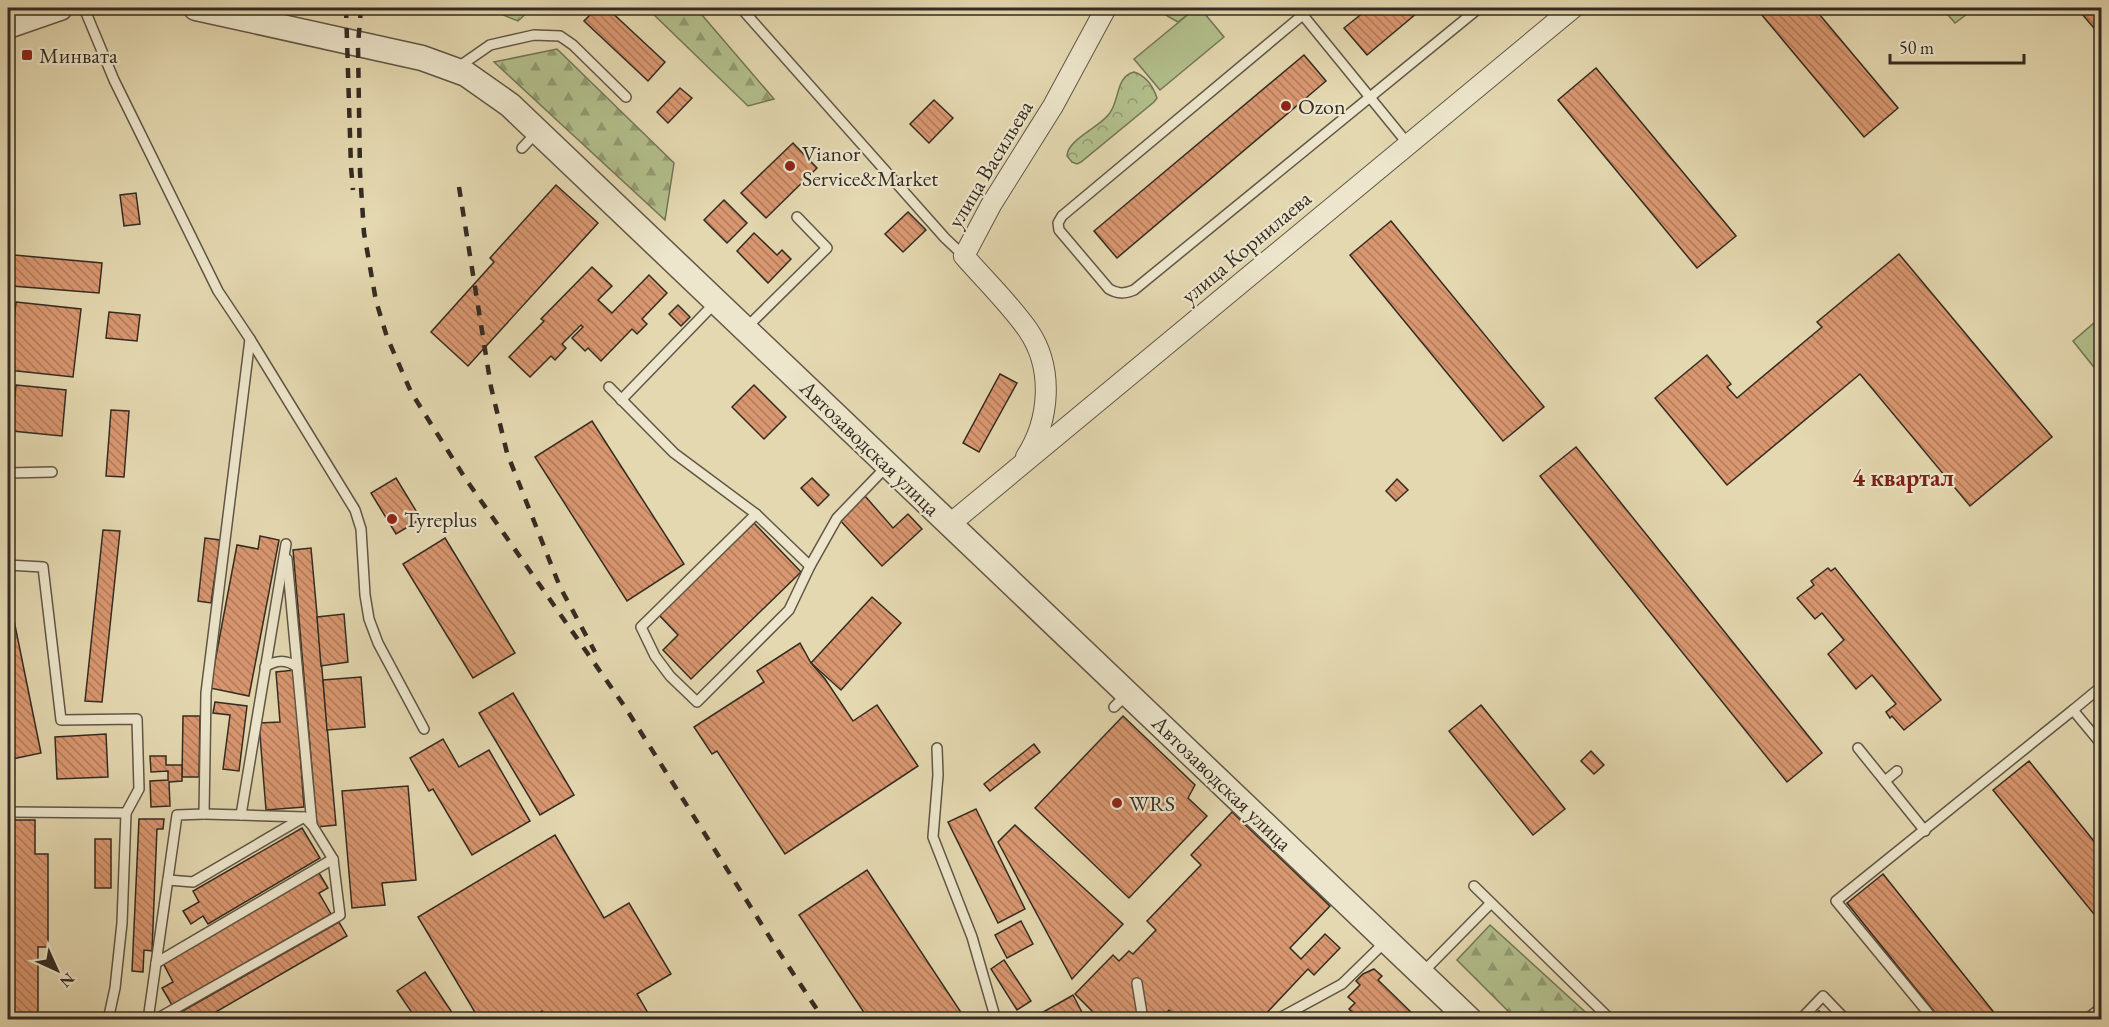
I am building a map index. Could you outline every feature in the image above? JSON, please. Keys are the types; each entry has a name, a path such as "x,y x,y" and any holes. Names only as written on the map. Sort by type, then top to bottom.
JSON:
{"street":[{"path":"18,18 60,8"},
{"name":"Автозаводская улица","path":"196,8 422,58 455,69 484,85 510,105 951,524 1121,700 1387,940 1470,1020"},
{"name":"улица Васильева","path":"1019,467 1035,443 1044,416 1046,388 1041,358 1029,332 964,256 991,205 1053,106 1106,8"},
{"name":"улица Корнилаева","path":"951,524 1573,8"}],"lane":[{"path":"84,8 119,91 218,291 355,510 361,529 365,595 369,619 378,643 424,729"},
{"path":"741,8 945,238 964,256"},
{"path":"1311,8 1062,216 1058,223 1059,230 1109,289 1116,293 1134,290 1479,8"},
{"path":"1302,14 1408,144"},
{"path":"455,69 490,45 534,35 560,36 573,45 626,97"},
{"path":"522,148 539,131"},
{"path":"745,329 827,248 797,217"},
{"path":"621,400 716,302"},
{"path":"204,814 206,693 250,339"},
{"path":"609,387 674,453 756,514 810,566"},
{"path":"756,514 641,627 655,656 670,676 697,702 789,610 837,518 888,465"},
{"path":"8,473 52,472"},
{"path":"241,815 286,544 312,825"},
{"path":"8,566 43,567 60,720 138,719 139,789 126,813 122,923 115,988 108,1020"},
{"path":"265,668 275,661 282,660 297,666"},
{"path":"1934,1020 1836,901 1926,831 2102,686"},
{"path":"2073,710 2102,745"},
{"path":"937,748 938,775 933,837 972,937 996,1020"},
{"path":"1858,748 1926,831"},
{"path":"1885,781 1897,771"},
{"path":"8,812 126,813"},
{"path":"148,1020 177,814 304,817 312,825 333,859 340,915 155,1020"},
{"path":"168,880 193,882 304,817"},
{"path":"156,963 333,859"},
{"path":"1474,886 1611,1020"},
{"path":"1422,973 1491,903"},
{"path":"1276,1020 1342,984 1387,940"},
{"path":"1137,983 1143,1020"},
{"path":"1800,1020 1823,996 1846,1020"},
{"path":"2086,1020 2102,1007"}],"green space":[{"path":"486,8 532,8 518,21"},
{"path":"647,8 696,8 774,99 748,106"},
{"path":"1174,8 1196,8 1178,22 1164,14 1167,10 1171,11"},
{"path":"1196,8 1200,8 1224,37 1160,90 1134,59"},
{"path":"1942,8 1975,8 1955,23"},
{"path":"557,49 674,163 665,220 494,62"},
{"path":"1134,72 1148,82 1157,98 1081,162 1077,164 1072,162 1067,156 1068,150 1078,139 1105,119 1112,109 1124,79"},
{"path":"2101,317 2101,376 2073,341"},
{"path":"1490,925 1593,1019 1516,1019 1457,960"}],"building":[{"path":"597,8 607,8 665,62 648,81 584,21"},
{"path":"1369,8 1423,8 1367,55 1344,28"},
{"path":"1756,8 1814,8 1898,108 1864,137"},
{"path":"2077,8 2102,8 2102,37 2099,34"},
{"path":"1304,55 1326,81 1117,258 1094,231"},
{"path":"1596,68 1736,236 1697,268 1558,100"},
{"path":"680,88 692,98 668,123 657,112"},
{"path":"934,100 953,118 929,143 910,124"},
{"path":"793,143 817,168 766,218 741,193"},
{"path":"556,185 598,223 468,366 431,332 494,262 490,258"},
{"path":"136,193 140,224 124,226 120,195"},
{"path":"724,200 747,223 727,243 704,220"},
{"path":"908,212 926,230 903,252 885,234"},
{"path":"1391,221 1544,407 1503,441 1350,255"},
{"path":"754,233 777,255 782,250 791,259 768,283 737,251"},
{"path":"1899,254 2052,437 1970,506 1860,374 1727,485 1655,398 1707,355 1731,384 1727,387 1737,398 1822,327 1817,322"},
{"path":"14,255 102,263 99,293 12,286"},
{"path":"592,267 612,286 598,300 612,313 649,275 667,293 642,319 647,324 637,334 632,329 601,361 588,348 585,351 572,338 583,327 581,325 562,344 566,348 555,360 551,356 530,377 509,357 544,321 541,319"},
{"path":"16,302 81,309 73,377 8,370 8,339 12,339"},
{"path":"678,305 690,317 681,326 669,314"},
{"path":"109,312 140,315 137,341 106,338"},
{"path":"1000,374 1017,383 979,452 963,443"},
{"path":"16,385 66,390 62,436 12,431"},
{"path":"754,385 786,417 764,439 732,407"},
{"path":"111,410 129,411 124,477 106,476"},
{"path":"592,421 684,564 627,601 535,457"},
{"path":"1576,447 1822,753 1787,782 1540,476"},
{"path":"396,478 421,519 396,534 371,493"},
{"path":"812,478 829,495 818,506 801,488"},
{"path":"1397,479 1408,490 1396,501 1386,491"},
{"path":"865,496 893,528 908,514 922,529 882,566 839,519"},
{"path":"754,523 801,572 691,679 663,650 678,635 659,615"},
{"path":"103,530 120,531 102,702 85,701"},
{"path":"260,536 279,540 249,696 210,688 237,545 258,549"},
{"path":"205,538 220,540 211,603 198,601"},
{"path":"445,538 515,653 473,678 403,564"},
{"path":"311,548 336,825 317,827 293,550"},
{"path":"1828,568 1831,571 1835,568 1941,700 1904,730 1886,712 1896,704 1872,675 1856,689 1828,654 1844,640 1822,613 1815,619 1797,598 1814,585 1811,581"},
{"path":"8,591 41,753 12,759 8,739"},
{"path":"872,597 901,623 841,690 811,663"},
{"path":"344,614 348,662 321,666 317,617"},
{"path":"800,643 811,663 825,679 853,721 877,705 918,766 785,854 717,751 712,754 694,727 764,682 757,671"},
{"path":"294,670 304,807 266,810 259,723 280,722 276,672"},
{"path":"361,677 365,727 327,730 323,680"},
{"path":"513,693 574,795 540,815 479,713"},
{"path":"215,702 247,706 239,771 223,769 230,715 213,713"},
{"path":"1481,705 1565,809 1533,835 1449,731"},
{"path":"183,716 200,716 199,777 182,777"},
{"name":"WRS","path":"1123,716 1195,785 1188,798 1207,816 1129,898 1035,808"},
{"path":"106,734 108,777 57,779 55,737"},
{"path":"443,739 459,767 489,750 530,821 472,855 433,789 429,791 410,758"},
{"path":"1034,744 1040,752 990,791 984,784"},
{"path":"1591,751 1604,765 1594,774 1581,761"},
{"path":"150,756 166,756 166,765 182,765 182,781 169,782 170,806 151,807 150,781 168,780 168,771 151,772"},
{"path":"2029,761 2102,851 2102,924 1993,790"},
{"path":"408,786 416,880 382,883 385,905 352,908 342,791"},
{"path":"976,809 1025,909 998,923 948,822"},
{"path":"1232,812 1330,906 1290,948 1301,959 1325,934 1340,948 1314,975 1308,969 1260,1020 1171,1020 1175,1016 1169,1010 1160,1020 1101,1020 1075,994 1113,955 1119,961 1129,951 1133,954 1156,930 1147,921 1201,865 1191,855"},
{"path":"139,819 164,819 163,829 157,829 152,951 144,950 143,972 132,971"},
{"path":"8,820 35,820 35,854 48,854 48,947 38,947 38,1020 8,1020"},
{"path":"1015,825 1123,924 1072,979 998,842"},
{"path":"302,828 320,858 208,924 203,916 191,924 183,911 199,902 193,891"},
{"path":"555,835 604,918 629,903 671,974 637,994 652,1020 547,1020 542,1011 527,1020 479,1019 418,917"},
{"path":"95,839 111,839 111,888 95,888"},
{"path":"867,870 966,1020 869,1020 799,915"},
{"path":"319,873 328,888 319,893 331,914 172,1005 162,988 173,982 163,963"},
{"path":"1883,874 2000,1020 1941,1020 1847,903"},
{"path":"1021,921 1033,944 1007,958 995,935"},
{"path":"339,922 347,936 202,1020 167,1020"},
{"path":"1004,960 1031,1001 1017,1010 991,969"},
{"path":"1374,969 1382,976 1378,980 1419,1020 1360,1020 1349,1009 1355,1003 1348,997 1360,985 1356,981 1363,974"},
{"path":"425,972 457,1020 417,1020 397,991"},
{"path":"1073,995 1086,1020 1029,1020 1068,998"},
{"path":"1819,1011 1828,1020 1812,1020"}],"railway":[{"path":"346,8 353,190"},
{"path":"361,8 358,45 360,172 364,233 376,301 387,337 411,392 465,478 625,707 824,1020"},
{"path":"459,187 491,387 507,453 560,587 595,652"}],"place":[{"name":"Минвата","path":"27,55"},
{"name":"Ozon","path":"1286,106"},
{"name":"Vianor Service&Market","path":"790,166"},
{"name":"Tyreplus","path":"392,519"},
{"name":"WRS","path":"1117,803"}],"district":[{"name":"4 квартал","path":"1903,477"}]}
